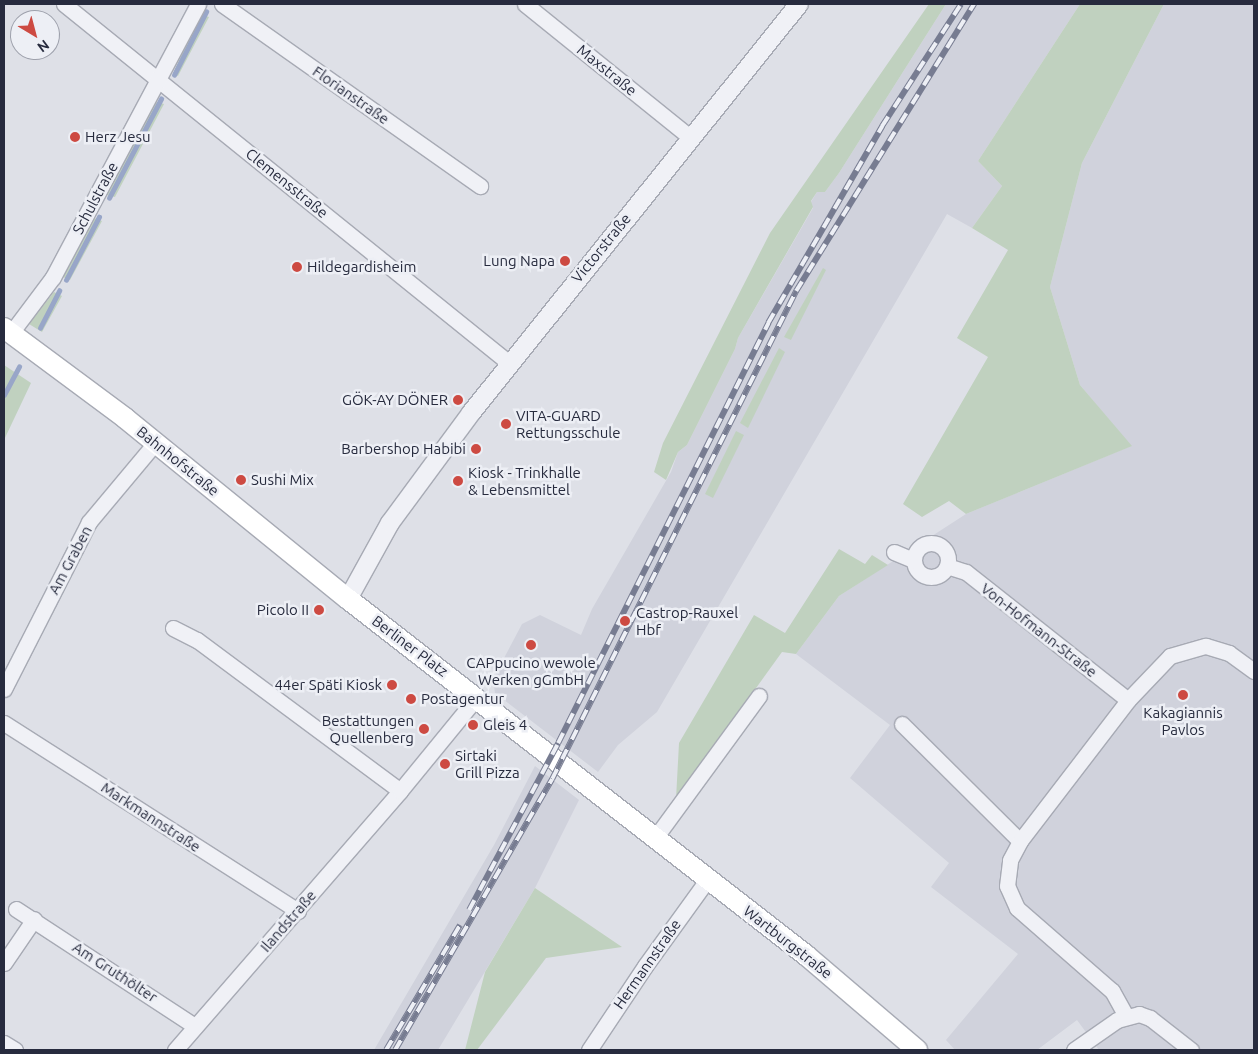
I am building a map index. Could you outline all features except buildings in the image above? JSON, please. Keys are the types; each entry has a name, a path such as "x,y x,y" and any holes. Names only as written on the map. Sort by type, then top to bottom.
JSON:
{"main road":[{"name":"Bahnhofstraße","path":"7,330 155,443 348,599"},
{"name":"Berliner Platz","path":"348,599 565,768"},
{"name":"Wartburgstraße","path":"565,768 707,880 822,967 917,1050"}],"street":[{"name":"Clemensstraße","path":"64,4 509,363"},
{"name":"Schulstraße","path":"7,330 53,277 198,4"},
{"name":"Florianstraße","path":"222,4 480,186"},
{"name":"Maxstraße","path":"525,4 690,137"},
{"name":"Victorstraße","path":"348,599 390,523 509,363 799,4"},
{"name":"Am Graben","path":"4,689 89,522 155,443"},
{"path":"932,542 946,550 947,566 940,575 928,577 917,571 913,560 917,549 932,542"},
{"path":"894,552 913,560"},
{"name":"Von-Hofmann-Straße","path":"947,566 966,572 1128,700"},
{"path":"173,628 197,640 400,791"},
{"path":"1126,1016 1112,991 1017,908 1006,876 1010,860 1020,840 1128,700 1170,656 1195,647 1206,646 1229,653 1254,671"},
{"path":"655,838 759,696"},
{"name":"Ilandstraße","path":"175,1050 298,910 477,698"},
{"name":"Markmannstraße","path":"4,723 298,910"},
{"path":"902,724 1020,840"},
{"name":"Hermannstraße","path":"590,1050 629,989 707,880"},
{"name":"Am Gruthölter","path":"16,909 196,1026"},
{"path":"4,963 34,919"},
{"path":"1074,1050 1126,1016 1138,1014 1150,1018 1191,1050"},
{"path":"4,1043 15,1050"}],"shaded area":[{"path":"946,4 1080,4 978,161 1002,186 972,228 947,214 657,712 618,745 598,772 495,693 493,679 522,624 540,615 581,635 592,609 671,472 678,452 687,445 735,349 738,338 813,208 811,202 817,192 825,192 839,173"},
{"path":"1164,4 1254,4 1254,1050 1099,1050 1077,1020 1037,1050 955,1050 946,1040 1018,954 931,887 949,863 850,778 890,725 796,654 839,596 966,514 1131,446 1080,385 1050,287 1082,163"},
{"path":"535,766 579,800 535,888 438,1050 374,1050 494,845"}],"green space":[{"path":"929,4 946,4 839,173 825,192 817,192 811,201 813,207 738,338 735,349 687,445 678,452 666,480 654,472 663,443 770,233"},
{"path":"1080,4 1164,4 1082,163 1050,287 1080,385 1132,446 966,514 949,501 922,517 903,504 988,357 957,338 1008,250 972,228 1002,186 978,161"},
{"path":"203,15 209,17 178,76 173,74 195,23"},
{"path":"157,102 164,104 115,197 106,195 148,112"},
{"path":"94,218 102,221 70,280 63,277"},
{"path":"823,268 826,270 791,340 784,337"},
{"path":"54,292 62,296 42,332 29,324"},
{"path":"779,348 785,352 748,428 740,423"},
{"path":"4,365 31,383 4,440"},
{"path":"736,431 744,435 713,498 705,494"},
{"path":"839,549 865,564 872,555 888,565 839,596 796,654 782,652 676,799 679,743 754,615 785,633"},
{"path":"535,888 622,947 546,958 477,1050 465,1050 485,972"}],"waterway":[{"path":"174,75 206,12"},
{"path":"109,198 161,99"},
{"path":"66,280 99,217"},
{"path":"40,328 59,291"},
{"path":"4,395 19,367"}],"railway":[{"path":"469,910 558,743 768,323 882,126 961,4"},
{"path":"395,1050 552,779 796,291 974,4"},
{"path":"386,1050 460,925"}],"place":[{"name":"Herz Jesu","path":"75,137"},
{"name":"Lung Napa","path":"565,261"},
{"name":"Hildegardisheim","path":"297,267"},
{"name":"GÖK-AY DÖNER","path":"458,400"},
{"name":"VITA-GUARD Rettungsschule","path":"506,424"},
{"name":"Barbershop Habibi","path":"476,449"},
{"name":"Sushi Mix","path":"241,480"},
{"name":"Kiosk - Trinkhalle & Lebensmittel","path":"458,481"},
{"name":"Picolo II","path":"319,610"},
{"name":"Castrop-Rauxel Hbf","path":"625,621"},
{"name":"CAPpucino wewole Werken gGmbH","path":"531,645"},
{"name":"44er Späti Kiosk","path":"392,685"},
{"name":"Kakagiannis Pavlos","path":"1183,695"},
{"name":"Postagentur","path":"411,699"},
{"name":"Gleis 4","path":"473,725"},
{"name":"Bestattungen Quellenberg","path":"424,729"},
{"name":"Sirtaki Grill Pizza","path":"445,764"}]}
